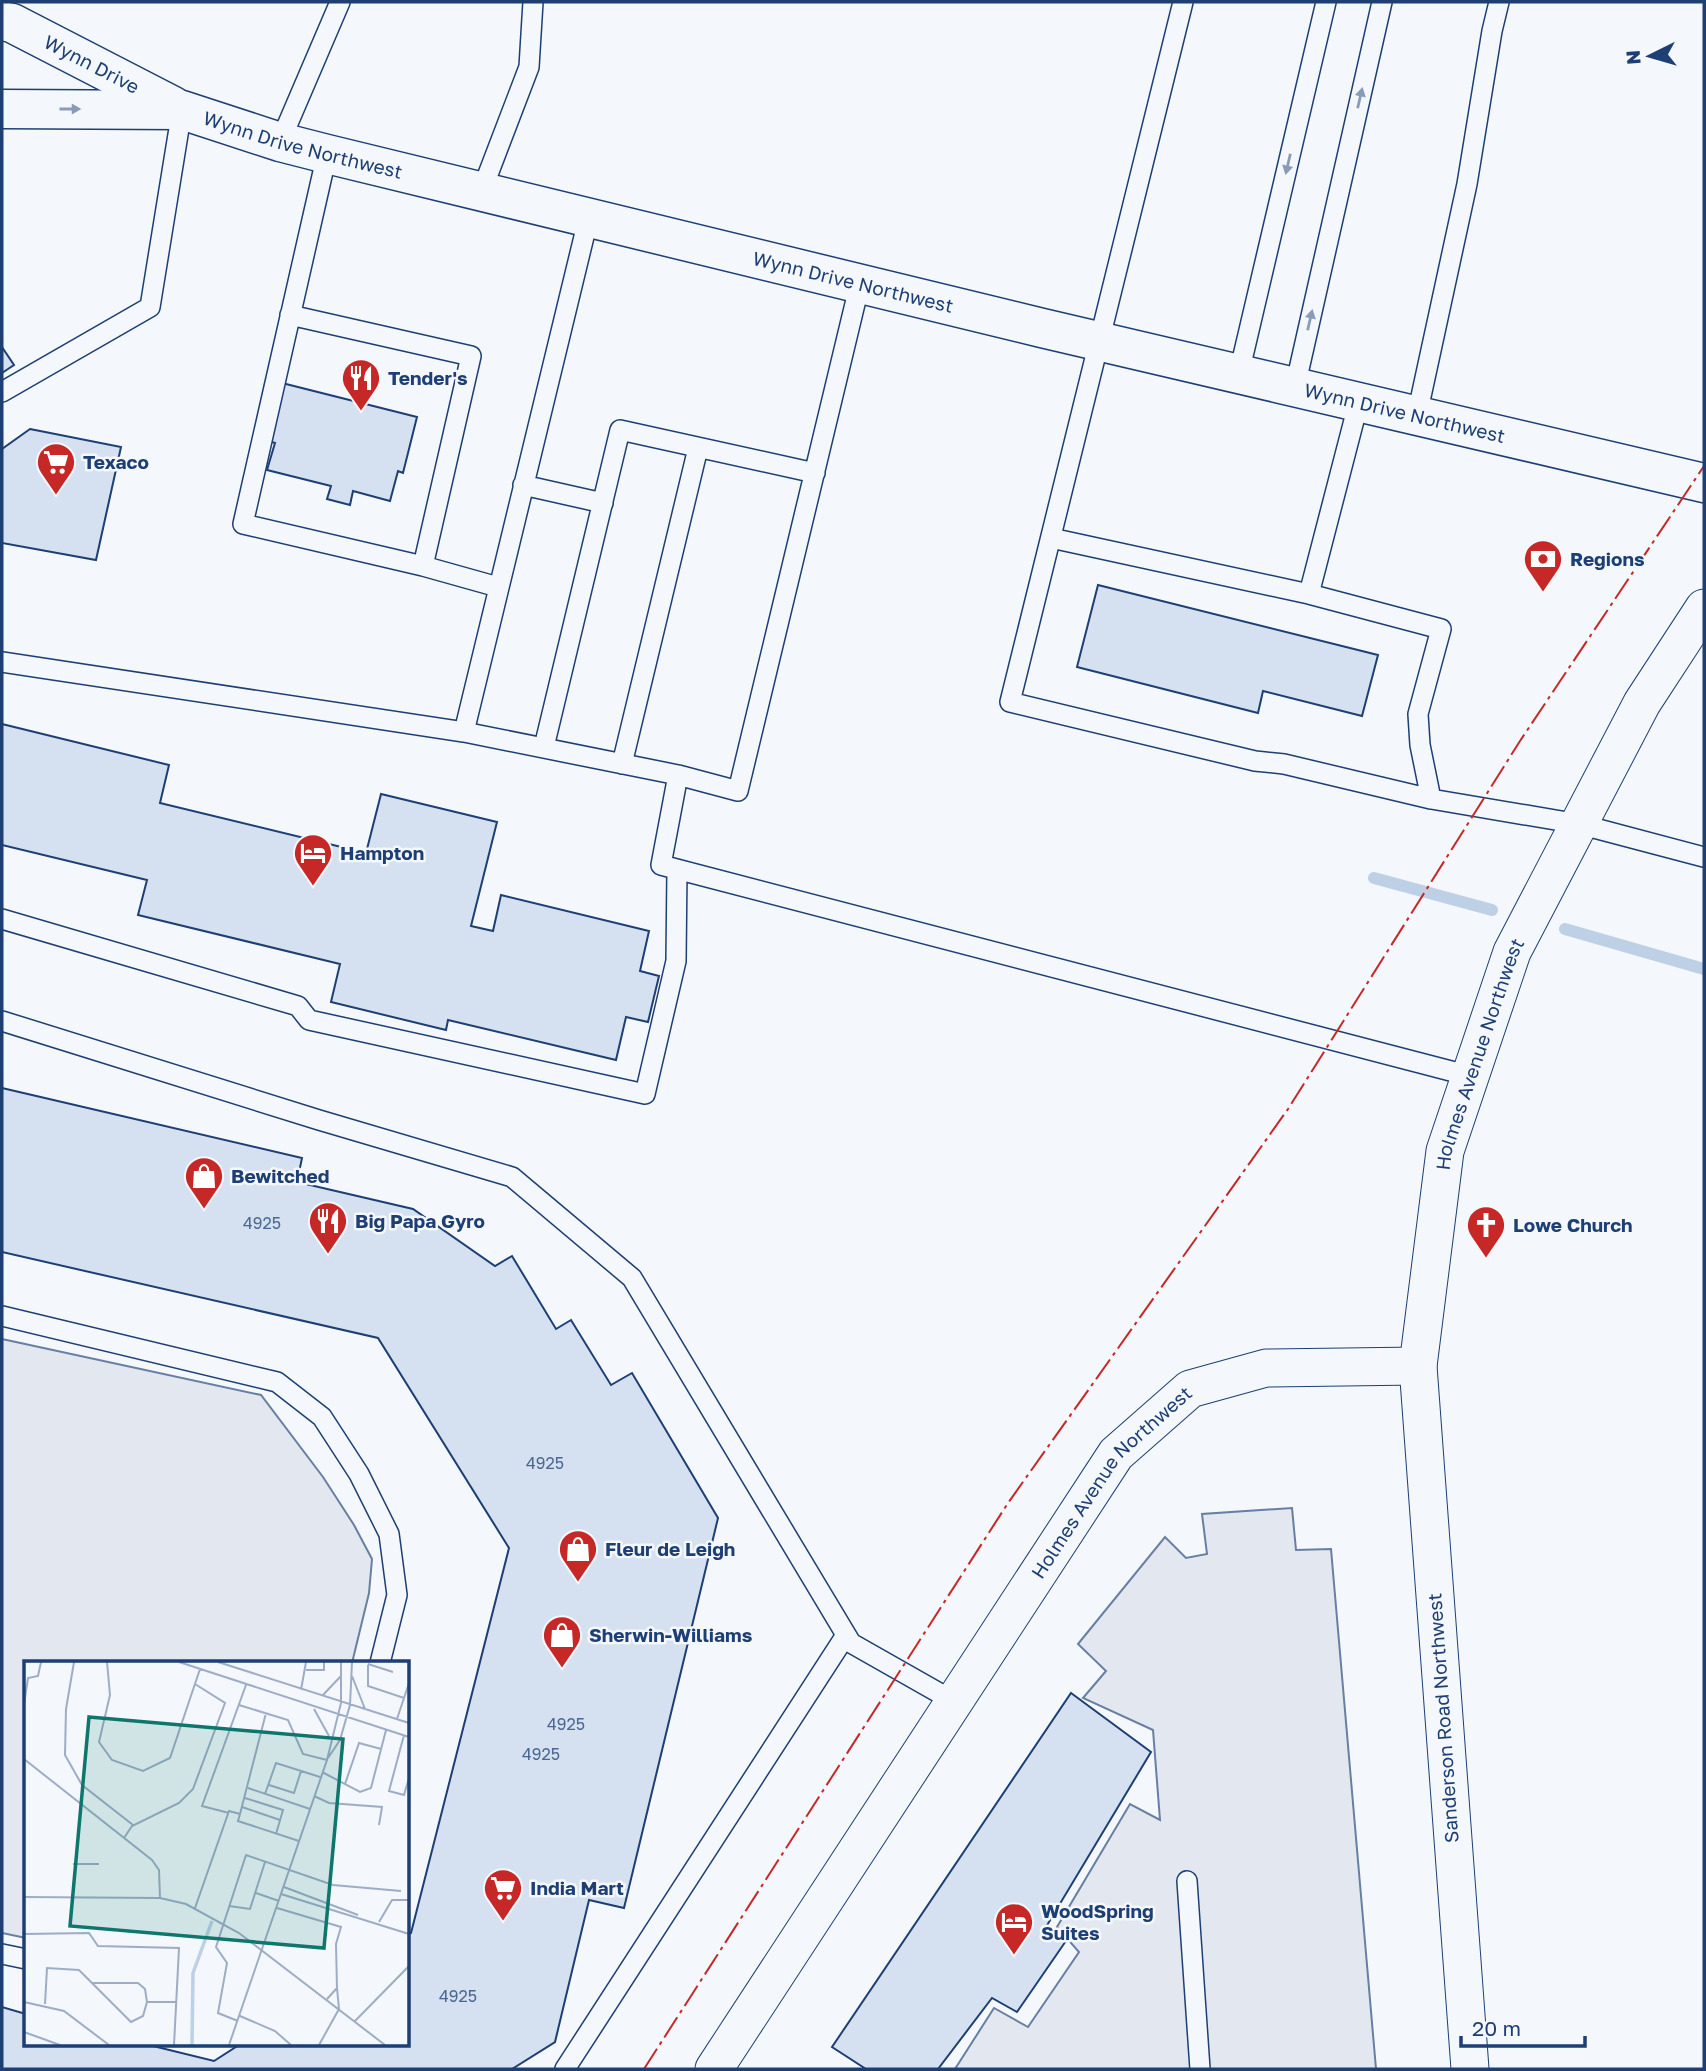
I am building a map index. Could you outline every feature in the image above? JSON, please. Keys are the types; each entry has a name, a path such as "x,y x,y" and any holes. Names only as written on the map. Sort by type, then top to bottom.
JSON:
{"street":[{"name":"Wynn Drive","path":"2,21 12,23 181,110"},
{"name":"Wynn Drive Northwest","path":"2,109 181,110 327,154 1704,484"},
{"name":"Holmes Avenue Northwest","path":"714,2069 1116,1454 1190,1389 1266,1367 1418,1366 1446,1151 1512,952 1642,703 1704,608"},
{"name":"Sanderson Road Northwest","path":"1418,1366 1470,2069"}],"lane":[{"path":"281,142 340,2"},
{"path":"482,190 529,67 533,2"},
{"path":"1183,2 1010,702 1255,761 1284,764 1431,799 1579,824 1704,857"},
{"path":"1239,373 1326,2"},
{"path":"1295,387 1382,2"},
{"path":"1417,415 1467,184 1499,2"},
{"path":"2,392 150,307 181,110"},
{"path":"327,154 243,524 423,566 498,587"},
{"path":"464,732 589,216"},
{"path":"2,662 464,732 678,775 738,791 860,282"},
{"path":"290,315 471,356 423,566"},
{"path":"1309,594 1359,401"},
{"path":"544,747 620,430 816,473"},
{"path":"622,764 698,448"},
{"path":"523,485 603,503"},
{"path":"1051,538 1309,594 1441,629 1418,713 1420,745 1431,799"},
{"path":"678,775 661,865 1470,1076"},
{"path":"2,919 298,1006 309,1020 645,1094 676,961 677,869"},
{"path":"2,1020 319,1120 512,1177 632,1278 851,1643 955,1702"},
{"path":"2,1315 277,1382 322,1417 359,1474 389,1534 397,1595 380,1661"},
{"path":"565,2069 846,1635"},
{"path":"1187,1881 1200,2069"},
{"path":"2,1954 24,1959"}],"shaded area":[{"path":"2,1339 261,1395 323,1477 372,1559 369,1593 352,1661 24,1661 24,1938 2,1933"},
{"path":"1292,1508 1296,1550 1331,1549 1376,2069 955,2069 994,2008 1028,2027 1079,1952 1057,1927 1130,1804 1160,1820 1153,1730 1083,1698 1106,1671 1078,1644 1165,1537 1186,1558 1207,1554 1202,1514"}],"building":[{"path":"2,347 14,365 2,373"},
{"path":"282,383 417,417 403,473 398,471 390,501 353,491 350,505 327,499 331,486 267,470 275,443 268,441"},
{"name":"Texaco","path":"30,429 121,447 96,560 2,543 2,449"},
{"path":"1098,585 1378,655 1362,716 1263,691 1258,713 1077,667"},
{"name":"Hampton","path":"2,724 169,765 160,803 366,853 381,794 497,822 471,926 493,931 501,895 649,931 640,971 659,976 648,1022 626,1017 616,1060 448,1020 446,1030 331,1002 340,964 138,915 147,880 2,845"},
{"path":"2,1088 302,1158 297,1182 413,1209 495,1266 512,1256 556,1329 571,1320 611,1385 632,1373 718,1518 624,1908 589,1900 555,2042 512,2069 2,2069 2,2007 24,2013 24,2046 153,2046 214,2061 237,2046 410,2046 410,1933 509,1548 378,1338 2,1252"},
{"path":"1071,1693 1151,1752 1046,1927 1068,1938 1017,2012 992,1998 938,2069 866,2069 832,2047"}],"waterway":[{"path":"1374,878 1492,910"},
{"path":"1565,929 1704,969"}],"power":[{"path":"644,2069 1008,1503 1288,1109 1520,741 1704,466"}],"place":[{"name":"Tender's","path":"361,412"},
{"name":"Texaco","path":"56,496"},
{"name":"Regions","path":"1543,593"},
{"name":"Hampton","path":"313,887"},
{"name":"Bewitched","path":"204,1210"},
{"name":"Big Papa Gyro","path":"328,1255"},
{"name":"Lowe Church","path":"1486,1259"},
{"name":"Fleur de Leigh","path":"578,1583"},
{"name":"Sherwin-Williams","path":"562,1669"},
{"name":"India Mart","path":"503,1922"},
{"name":"WoodSpring Suites","path":"1014,1956"}]}
